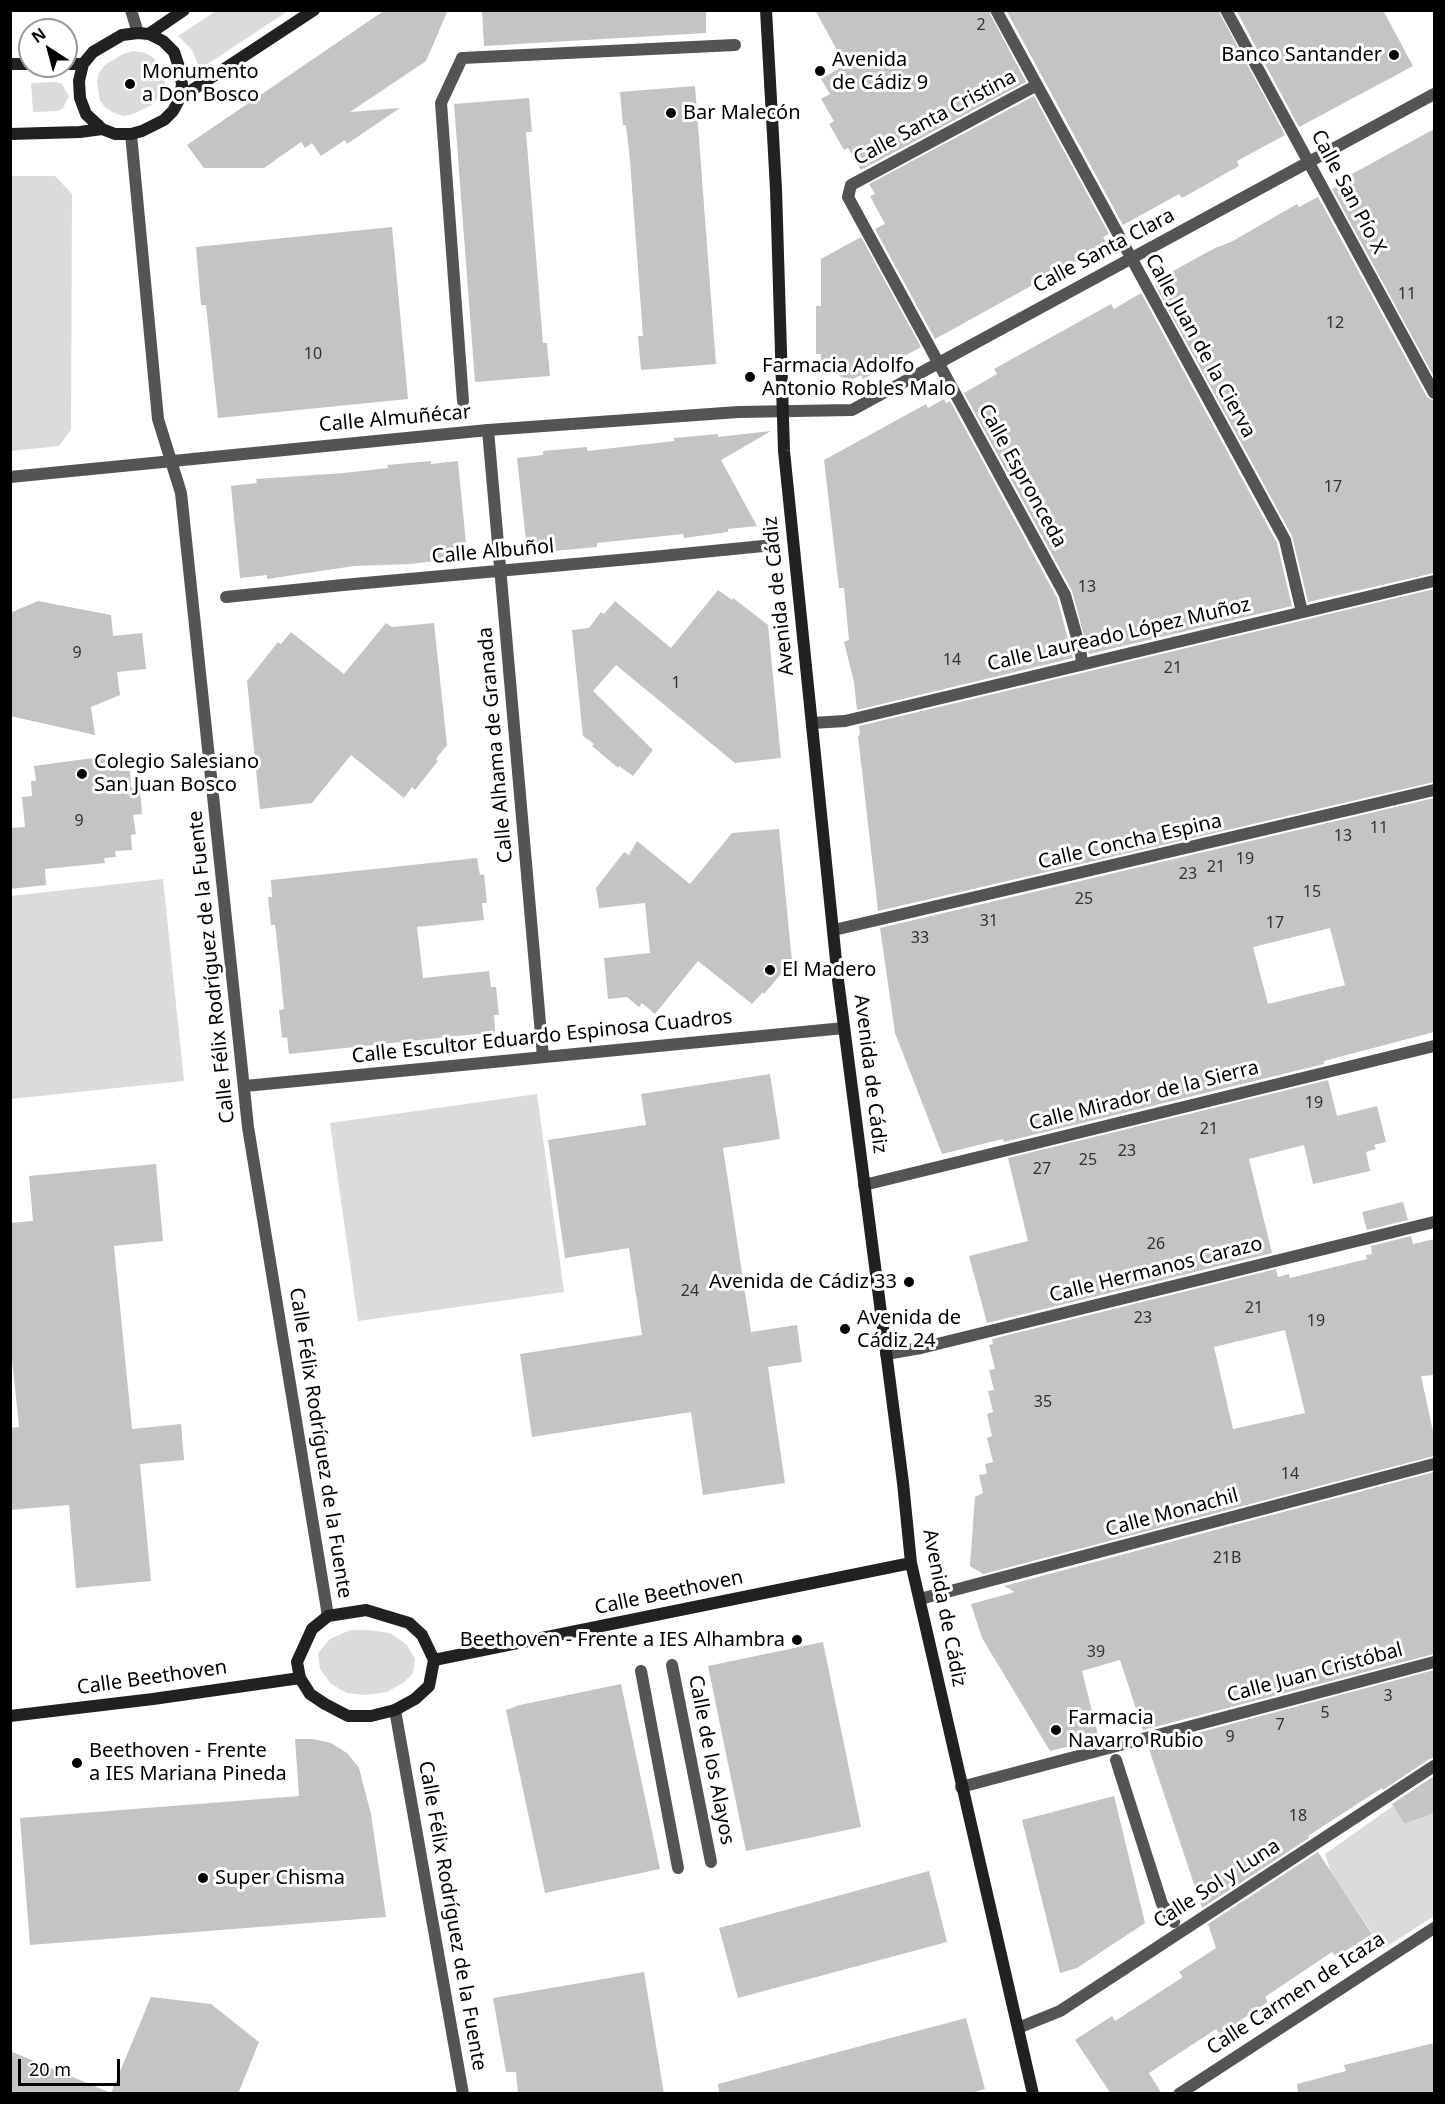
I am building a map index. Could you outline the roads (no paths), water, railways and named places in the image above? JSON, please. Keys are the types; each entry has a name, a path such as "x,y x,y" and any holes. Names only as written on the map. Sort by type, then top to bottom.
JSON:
{"main road":[{"path":"143,33 163,41 174,52 182,84 180,99 164,120 142,131 115,134 102,129 86,114 80,98 79,81 83,64 93,52 106,43 122,35 143,33 183,10"},
{"path":"180,99 314,10"},
{"name":"Avenida de Cádiz","path":"766,10 776,189 784,451 844,1029 911,1563 1033,2094"},
{"path":"78,64 83,64"},
{"path":"10,134 81,132 102,129"},
{"name":"Calle Beethoven","path":"434,1660 911,1563"},
{"path":"366,1610 409,1623 422,1635 434,1660 429,1686 415,1699 395,1710 371,1716 348,1716 310,1694 300,1678 297,1662 312,1629 328,1616 366,1610"},
{"name":"Calle Beethoven","path":"10,1716 300,1678"}],"street":[{"path":"130,10 143,33"},
{"name":"Calle Juan de la Cierva","path":"996,10 1285,540 1302,612"},
{"name":"Calle San Pío X","path":"1226,10 1434,393"},
{"path":"463,401 441,103 462,58 735,45"},
{"name":"Calle Santa Cristina","path":"851,185 1037,85"},
{"name":"Calle Santa Clara","path":"784,412 852,410 1434,94"},
{"name":"Calle Félix Rodríguez de la Fuente","path":"131,134 158,419 181,493 248,1127 328,1616"},
{"name":"Calle Espronceda","path":"851,185 848,197 1065,595 1082,663"},
{"name":"Calle Almuñécar","path":"10,477 488,430 738,412 784,412"},
{"name":"Calle Alhama de Granada","path":"488,430 543,1057"},
{"name":"Calle Albuñol","path":"226,597 763,546"},
{"name":"Calle Laureado López Muñoz","path":"812,723 845,721 1434,580"},
{"name":"Calle Concha Espina","path":"834,930 1434,790"},
{"name":"Calle Escultor Eduardo Espinosa Cuadros","path":"244,1086 844,1029"},
{"name":"Calle Mirador de la Sierra","path":"864,1185 1434,1046"},
{"name":"Calle Hermanos Carazo","path":"886,1354 932,1345 1434,1222"},
{"name":"Calle Monachil","path":"920,1599 1434,1464"},
{"name":"Calle Juan Cristóbal","path":"962,1787 1434,1662"},
{"name":"Calle de los Alayos","path":"672,1665 711,1862"},
{"path":"641,1671 678,1868"},
{"name":"Calle Félix Rodríguez de la Fuente","path":"395,1710 463,2094"},
{"path":"1116,1760 1162,1904 1174,1923"},
{"name":"Calle Sol y Luna","path":"1018,2028 1060,2012 1434,1766"},
{"name":"Calle Carmen de Icaza","path":"1179,2094 1434,1928"}],"place":[{"name":"Banco Santander","path":"1394,55"},
{"name":"Avenida de Cádiz 9","path":"820,71"},
{"name":"Monumento a Don Bosco","path":"130,84"},
{"name":"Bar Malecón","path":"671,113"},
{"name":"Farmacia Adolfo Antonio Robles Malo","path":"750,377"},
{"name":"Colegio Salesiano San Juan Bosco","path":"82,774"},
{"name":"El Madero","path":"770,970"},
{"name":"Avenida de Cádiz 33","path":"909,1282"},
{"name":"Avenida de Cádiz 24","path":"845,1329"},
{"name":"Beethoven - Frente a IES Alhambra","path":"797,1640"},
{"name":"Farmacia Navarro Rubio","path":"1056,1730"},
{"name":"Beethoven - Frente a IES Mariana Pineda","path":"77,1763"},
{"name":"Super Chisma","path":"203,1878"}]}
